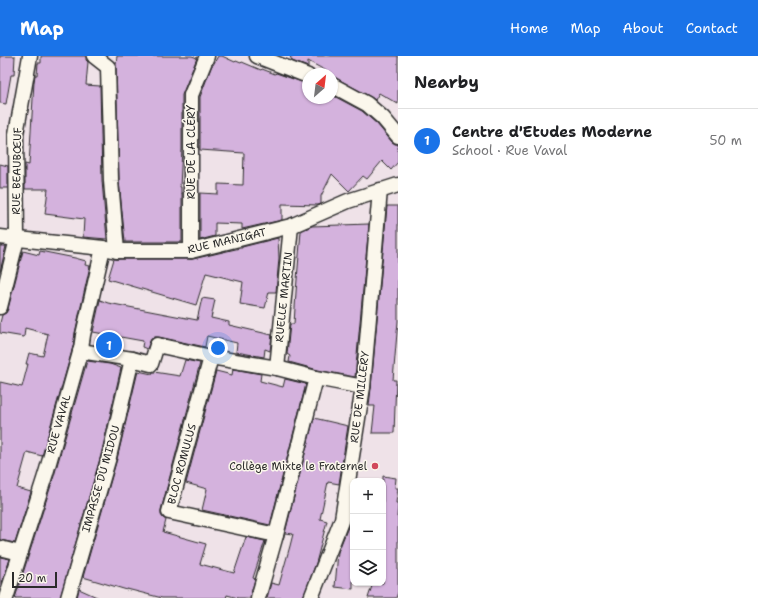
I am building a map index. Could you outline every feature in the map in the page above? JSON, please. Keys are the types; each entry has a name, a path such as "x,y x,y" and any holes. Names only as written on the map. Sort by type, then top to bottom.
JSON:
{"street":[{"name":"RUE BEAUBŒUF","path":"0,307 17,239 16,134 30,56"},
{"path":"94,56 108,66 111,181 117,251"},
{"name":"RUE DE LA CLÉRY","path":"191,251 190,95 207,56"},
{"path":"257,56 302,74"},
{"path":"338,88 367,104 398,136"},
{"name":"RUE MANIGAT","path":"0,237 103,248 117,251 191,251 291,226 348,201 398,184"},
{"name":"RUE DE MILLERY","path":"310,598 342,519 363,386 380,190"},
{"name":"RUELLE MARTIN","path":"277,368 291,226"},
{"name":"RUE VAVAL","path":"6,598 46,473 81,349 103,248"},
{"path":"80,351 132,359 150,364 157,345 277,368 316,378 363,386"},
{"name":"BLOC ROMULUS","path":"210,356 169,512 276,535"},
{"name":"IMPASSE DU MIDOU","path":"68,598 109,457 132,359"},
{"path":"258,598 276,535 316,378"},
{"path":"0,548 20,553"}],"building":[{"path":"0,56 15,56 14,75 11,75 6,104 0,103"},
{"path":"41,56 86,56 86,60 88,62 86,85 100,86 102,181 107,239 83,237 84,219 45,214 48,189 25,189 25,164 29,165 34,82 35,75 37,75 38,63 41,63"},
{"path":"117,56 192,56 197,58 182,95 180,187 182,193 182,242 125,242 119,181"},
{"path":"218,56 222,56 235,62 242,62 261,70 276,73 302,82 302,104 338,104 338,98 362,111 377,124 392,142 398,144 398,162 391,170 382,161 367,179 363,176 349,191 332,174 321,196 321,204 282,204 282,220 242,229 242,224 215,223 215,236 200,240 200,193 218,194 218,184 243,185 244,153 200,150 200,97"},
{"path":"290,56 398,56 398,104 379,93 375,100 338,79 338,68 321,68 308,61 308,67 292,61"},
{"path":"0,164 8,166 8,188 0,188"},
{"path":"387,206 398,206 398,321 393,380 396,380 394,433 372,433 375,406 369,406"},
{"path":"369,224 355,377 318,370 289,362 290,356 287,354 290,324 294,324 301,231 312,226"},
{"path":"278,238 279,258 276,292 269,292 265,308 240,304 243,282 206,273 196,305 108,279 114,259 193,259"},
{"path":"0,246 6,246 0,272"},
{"path":"23,251 39,255 40,251 75,258 86,261 85,265 90,266 73,347 42,456 27,452 17,488 31,492 15,543 0,540 0,382 22,387 28,364 26,364 29,353 43,356 48,334 25,328 24,337 0,333 2,315 6,313 8,309"},
{"path":"202,298 215,300 211,318 229,322 229,325 272,335 270,351 265,349 264,357 236,352 237,343 207,336 205,347 155,337 151,339 147,349 142,347 143,341 93,332 100,300 108,303 197,320"},
{"path":"185,360 200,363 161,510 161,515 166,520 163,532 206,544 200,564 234,573 246,537 265,541 253,578 255,579 250,598 238,598 227,595 226,598 162,598 127,590 83,577 117,459 138,371 152,374 154,372 180,376"},
{"path":"87,361 110,364 121,368 101,455 60,598 15,598 54,476"},
{"path":"233,369 261,374 260,381 283,387 285,379 306,384 270,525 202,510 207,489 186,483 216,371 232,375"},
{"path":"314,418 348,426 339,484 328,482 320,519 327,521 316,563 303,598 267,598 271,583 279,585 290,546 293,534 285,533"},
{"path":"383,476 396,478 395,488 398,488 396,503 398,503 398,592 396,598 368,598 372,586 386,586 386,478 383,478"},
{"path":"348,527 350,527 350,586 353,586 353,589 335,587 338,552"},
{"path":"0,557 10,559 0,589"},
{"path":"79,589 99,598 77,598"}],"place":[{"name":"Centre d'Etudes Moderne","path":"109,345"},
{"name":"Collège Mixte le Fraternel","path":"375,466"}]}
